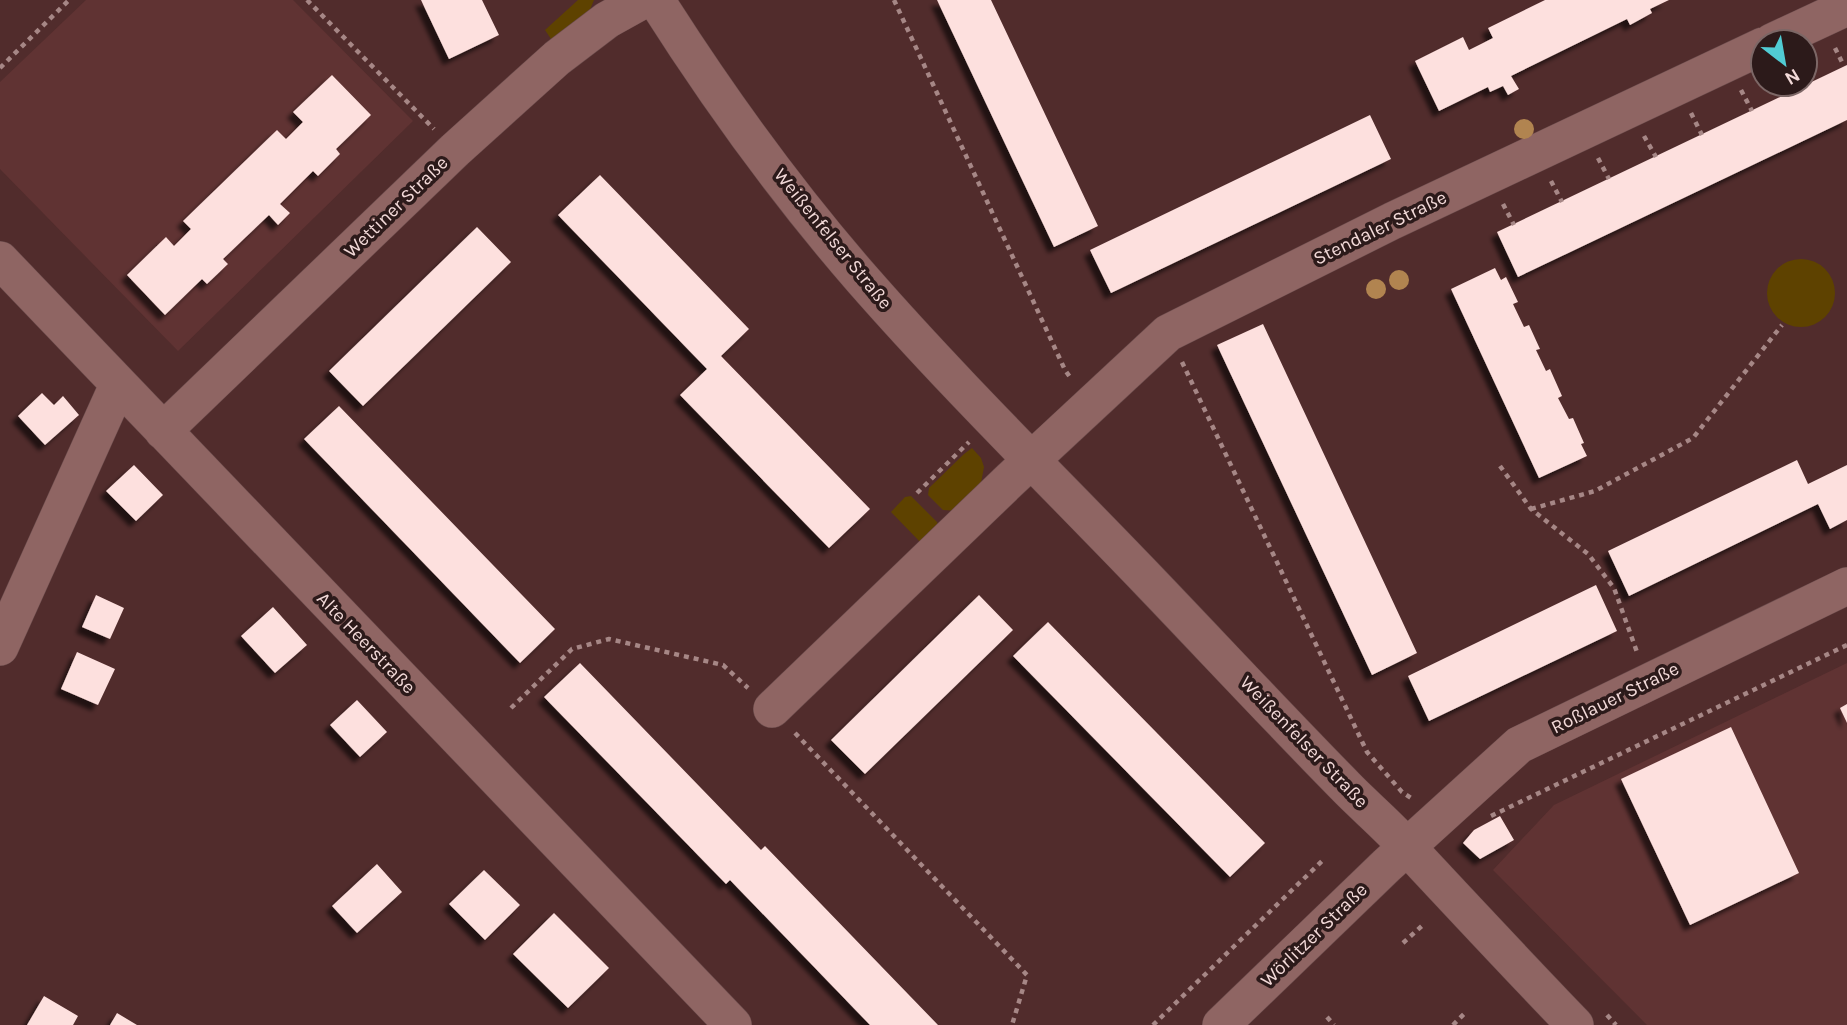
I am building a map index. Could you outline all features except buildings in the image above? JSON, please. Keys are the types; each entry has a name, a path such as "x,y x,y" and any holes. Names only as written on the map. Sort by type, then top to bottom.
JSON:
{"street":[{"name":"Wettiner Straße","path":"163,431 455,150 557,58 607,20 643,0"},
{"name":"Weißenfelser Straße","path":"656,0 757,147 860,276 958,385 1407,847 1516,964 1591,1020"},
{"path":"1801,28 1847,6"},
{"name":"Stendaler Straße","path":"1031,461 1168,333 1392,221 1749,53"},
{"name":"Alte Heerstraße","path":"0,260 733,1025"},
{"path":"0,647 118,384"},
{"path":"772,709 1031,461"},
{"name":"Roßlauer Straße","path":"1407,847 1519,745 1847,586"},
{"name":"Wörlitzer Straße","path":"1221,1025 1407,847"}],"path":[{"path":"59,0 64,5"},
{"path":"0,68 69,0"},
{"path":"307,0 455,150"},
{"path":"894,0 1065,370 1090,405"},
{"path":"1836,50 1844,66"},
{"path":"1744,97 1752,111"},
{"path":"1695,120 1702,135"},
{"path":"1648,143 1656,157"},
{"path":"1601,166 1609,179"},
{"path":"1553,186 1562,202"},
{"path":"1506,211 1514,225"},
{"path":"1531,509 1595,491 1693,438 1782,325"},
{"path":"1168,333 1367,752 1402,792 1437,819"},
{"path":"917,493 970,441"},
{"path":"1500,466 1531,509 1588,554 1614,588 1648,682"},
{"path":"512,708 572,649 609,639 723,665 772,709 1027,975 1012,1025"},
{"path":"1481,821 1847,645"},
{"path":"1153,1025 1322,861"},
{"path":"1403,943 1424,924"},
{"path":"1453,1025 1467,1011"},
{"path":"1327,1017 1334,1025"},
{"path":"1591,1020 1616,1025"}],"shaded area":[{"path":"86,0 293,0 413,121 178,351 0,169 0,82"},
{"path":"578,0 594,0 587,17 555,45 545,30"},
{"path":"1801,259 1814,262 1825,269 1832,280 1835,293 1832,306 1825,317 1814,324 1801,327 1788,324 1777,317 1770,306 1767,293 1770,280 1777,269 1788,262"},
{"path":"972,448 981,458 984,467 979,494 961,511 943,510 928,495 929,488"},
{"path":"911,496 937,522 940,529 924,546 891,512 905,497"},
{"path":"1847,663 1847,1025 1647,1025 1493,870 1554,805"}]}
